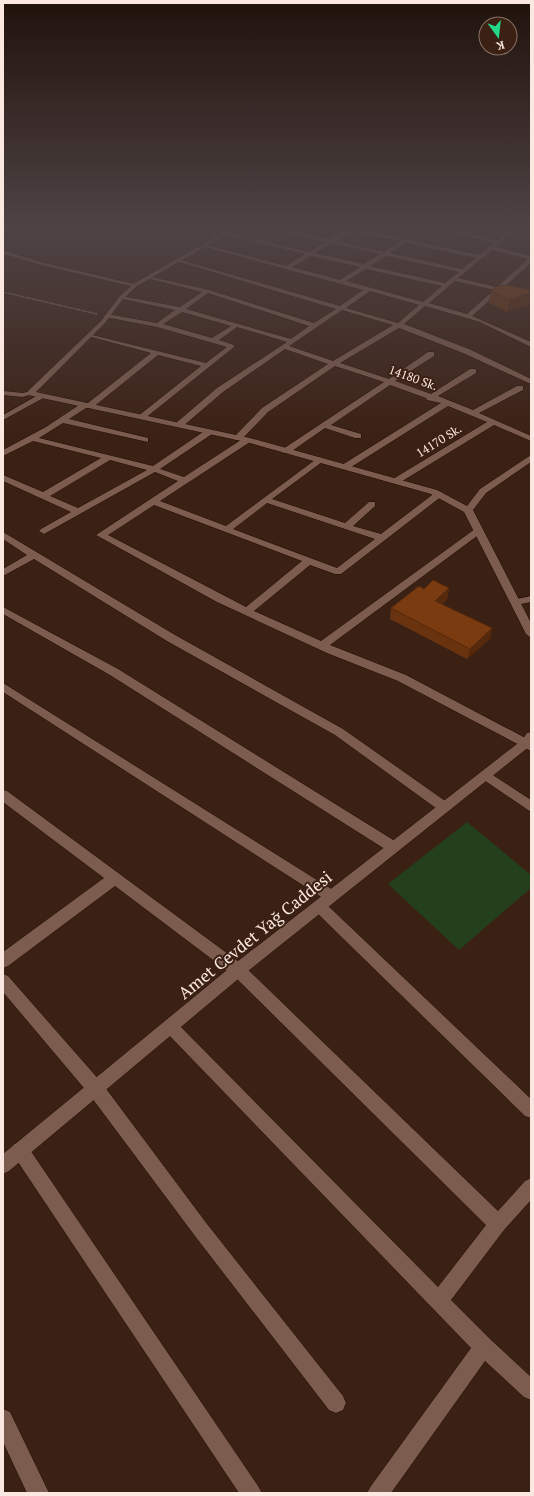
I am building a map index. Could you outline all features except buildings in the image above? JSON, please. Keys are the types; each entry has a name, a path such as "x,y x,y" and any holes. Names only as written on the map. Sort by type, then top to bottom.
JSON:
{"street":[{"path":"31,394 90,335 120,299"},
{"path":"125,299 180,309 292,341"},
{"path":"158,325 195,299"},
{"path":"231,299 315,326"},
{"path":"310,299 399,325 466,351 531,382"},
{"path":"179,425 220,390 355,299"},
{"path":"409,299 482,320 531,345"},
{"path":"430,299 399,325 334,363 265,410 243,439 185,481 101,535 221,600 322,646 402,678 529,742"},
{"path":"468,316 488,299"},
{"path":"107,316 158,325 232,346 205,365 142,417"},
{"path":"214,340 236,325"},
{"path":"90,335 205,365"},
{"name":"14180 Sk.","path":"284,347 334,363 473,413 494,421 531,439"},
{"path":"3,453 87,405 156,352"},
{"path":"286,451 431,354"},
{"path":"430,398 474,371"},
{"path":"473,413 520,388"},
{"path":"3,393 42,396 243,439 439,494 468,510 531,634"},
{"path":"3,418 42,396"},
{"path":"345,467 447,404"},
{"path":"61,420 145,440"},
{"name":"14170 Sk.","path":"396,481 494,421"},
{"path":"323,425 358,436"},
{"path":"44,531 154,469 209,432"},
{"path":"31,438 154,469 185,481"},
{"path":"43,496 108,458"},
{"path":"468,510 484,491 531,458"},
{"path":"227,529 319,460"},
{"path":"3,478 79,512"},
{"path":"153,501 227,529 307,562 338,572 439,494"},
{"path":"265,500 382,538"},
{"path":"347,526 372,504"},
{"path":"322,646 478,531"},
{"path":"3,536 171,638 339,732 444,807"},
{"path":"3,573 34,555"},
{"path":"247,612 307,562"},
{"path":"516,602 531,599"},
{"path":"3,610 114,672 393,847"},
{"path":"3,687 331,896"},
{"name":"Amet Cevdet Yağ Caddesi","path":"3,1165 238,970 444,807 529,742"},
{"path":"485,775 531,807"},
{"path":"3,795 238,970 498,1224"},
{"path":"3,961 115,878"},
{"path":"319,906 531,1110"},
{"path":"3,981 95,1088 201,1230 336,1403"},
{"path":"170,1026 484,1347 531,1390"},
{"path":"20,1150 251,1493"},
{"path":"439,1301 498,1224 531,1187"},
{"path":"378,1493 484,1347"},
{"path":"3,1419 38,1493"}],"path":[{"path":"33,299 107,316"}],"green space":[{"path":"467,822 531,875 531,888 459,950 388,884"}]}
